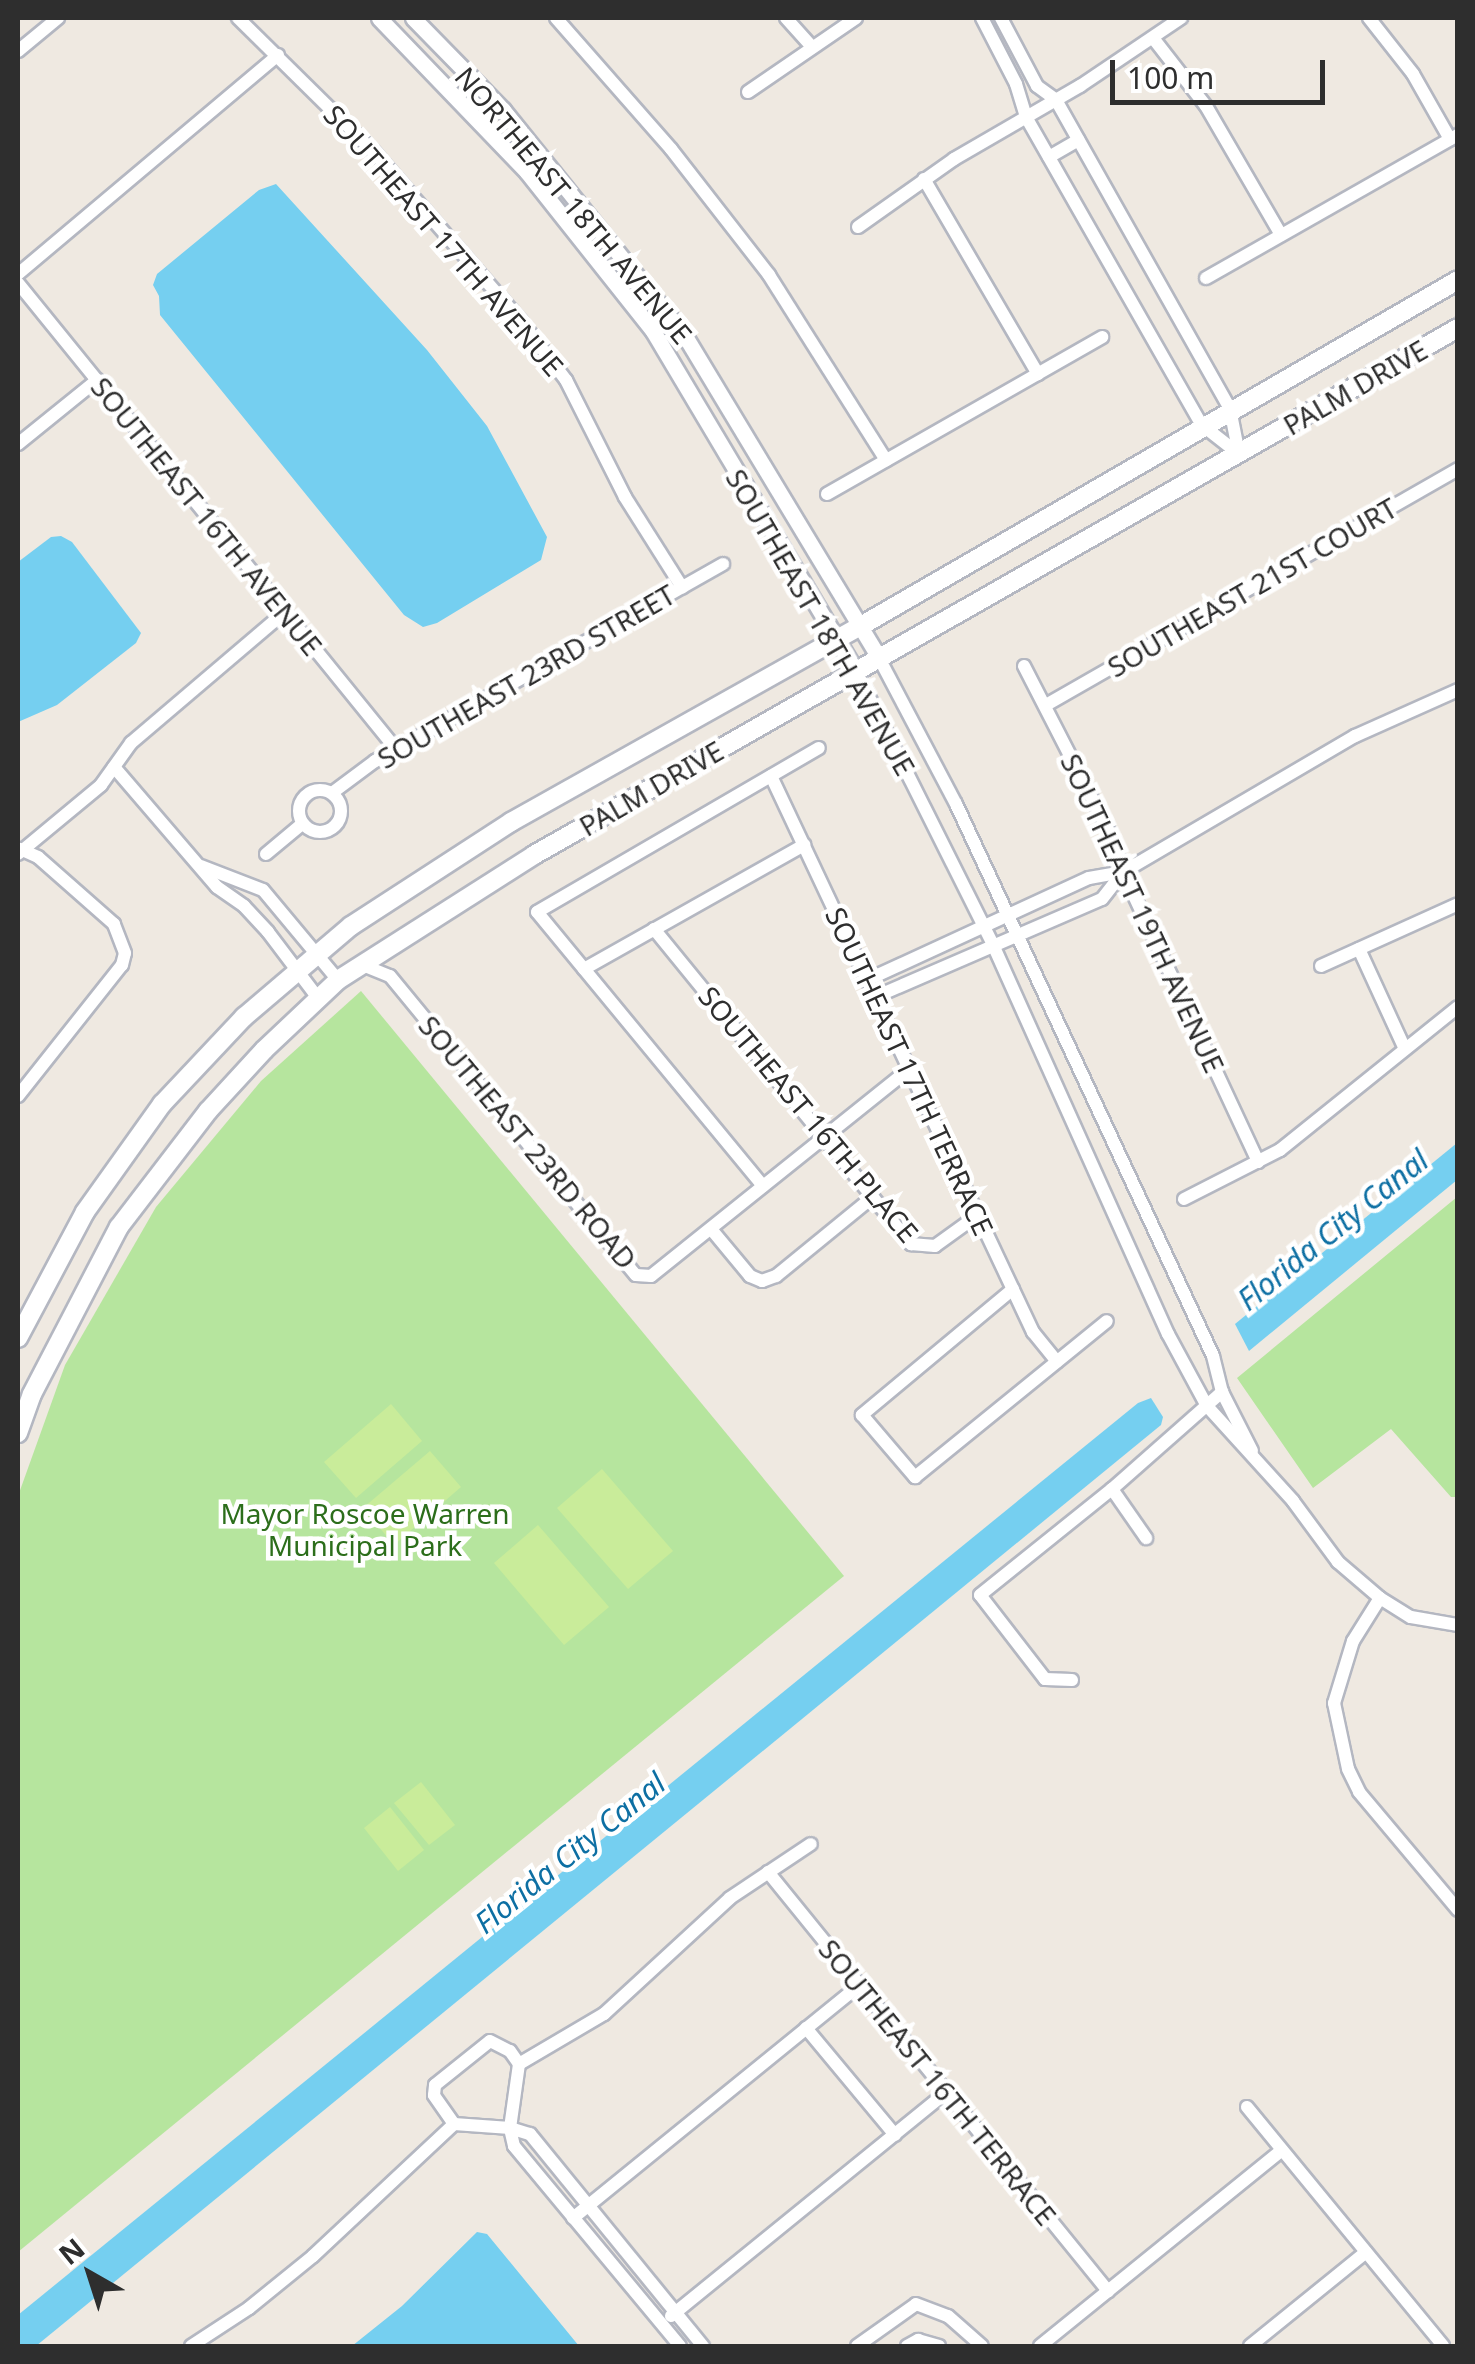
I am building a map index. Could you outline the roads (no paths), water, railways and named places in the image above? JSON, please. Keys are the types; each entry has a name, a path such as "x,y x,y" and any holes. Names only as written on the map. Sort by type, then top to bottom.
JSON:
{"main road":[{"name":"PALM DRIVE","path":"18,1338 84,1212 162,1104 316,952 511,822 859,627 1202,424 1458,280"},
{"name":"PALM DRIVE","path":"18,1434 32,1394 119,1227 208,1111 338,980 534,855 1458,328"}],"street":[{"path":"18,51 58,18"},
{"name":"SOUTHEAST 17TH AVENUE","path":"238,18 374,152 520,320 566,380 625,498 682,587"},
{"name":"SOUTHEAST 18TH AVENUE","path":"379,18 527,172 654,331 856,671 994,947 1168,1334 1207,1406 1258,1464"},
{"name":"NORTHEAST 18TH AVENUE","path":"413,18 503,110 663,305 879,658"},
{"path":"556,18 672,149 769,275 886,460"},
{"path":"786,18 812,47"},
{"path":"748,92 856,18"},
{"path":"982,18 1016,84 1026,117 1202,424 1239,454"},
{"path":"1001,18 1037,86 1056,100 1230,408 1239,454"},
{"path":"858,227 924,179 1056,100 1181,18"},
{"path":"1206,278 1454,137 1369,18"},
{"path":"1153,38 1206,106 1280,236"},
{"path":"18,274 278,55"},
{"path":"1049,157 1078,140"},
{"path":"924,179 1038,374"},
{"name":"SOUTHEAST 16TH AVENUE","path":"18,283 396,749"},
{"path":"827,494 1102,337"},
{"path":"18,444 96,380"},
{"name":"SOUTHEAST 21ST COURT","path":"1046,705 1458,468"},
{"name":"SOUTHEAST 23RD STREET","path":"332,793 396,749 723,564"},
{"path":"19,851 101,785 131,743 285,612"},
{"name":"SOUTHEAST 18TH AVENUE","path":"879,658 956,804 1213,1356 1222,1392 1258,1464"},
{"name":"SOUTHEAST 19TH AVENUE","path":"1024,666 1114,841 1124,872 1258,1162"},
{"path":"875,997 1102,898 1124,872 1355,736 1458,690"},
{"path":"764,1186 537,912 819,748"},
{"path":"114,766 198,866 244,906 318,998"},
{"name":"SOUTHEAST 17TH TERRACE","path":"771,776 1033,1332 1056,1362"},
{"path":"319,789 332,793 340,804 336,826 315,832 302,824 298,811 307,794 319,789"},
{"path":"266,854 302,824"},
{"path":"584,968 804,845"},
{"path":"18,1096 122,964 126,953 114,924 38,856 19,851"},
{"path":"198,866 264,890 338,980"},
{"path":"867,980 1089,878 1124,872"},
{"path":"1321,966 1458,904"},
{"name":"SOUTHEAST 16TH PLACE","path":"654,929 911,1244 924,1248 978,1215"},
{"path":"387,946 390,976"},
{"path":"1358,949 1405,1049"},
{"name":"SOUTHEAST 23RD ROAD","path":"360,964 390,976 636,1275 651,1276 909,1069"},
{"path":"1184,1199 1280,1150 1458,1007"},
{"path":"710,1229 750,1276 762,1282 776,1276 873,1197"},
{"path":"1013,1290 862,1415 915,1477 1108,1321"},
{"path":"1072,1680 1045,1679 980,1594 1112,1489 1222,1392"},
{"path":"1258,1464 1338,1562 1380,1598 1411,1616 1458,1625"},
{"path":"1112,1489 1146,1538"},
{"path":"1380,1598 1353,1642 1334,1703 1348,1769 1359,1792 1458,1910"},
{"path":"520,2064 604,2014 730,1898 810,1844"},
{"name":"SOUTHEAST 16TH TERRACE","path":"768,1872 1108,2291"},
{"path":"574,2218 860,1985"},
{"path":"806,2028 895,2135"},
{"path":"454,2124 434,2095 441,2078 490,2041 510,2050 520,2064 510,2128 514,2146 680,2346"},
{"path":"661,2324 947,2092"},
{"path":"1247,2107 1443,2346"},
{"path":"191,2346 313,2256 454,2124 510,2128 530,2134 703,2346"},
{"path":"1040,2346 1282,2150"},
{"path":"1250,2346 1366,2252"},
{"path":"857,2346 916,2304 948,2316 982,2346"},
{"path":"912,2343 939,2346"}],"water":[{"path":"276,184 427,350 487,426 547,537 541,560 437,623 423,627 404,615 160,315 159,296 153,285 157,274 259,190"},
{"path":"61,536 72,542 141,633 136,643 57,705 18,722 18,562 51,537"},
{"name":"Florida City Canal","path":"1457,1143 1457,1180 1249,1351 1235,1324"},
{"name":"Florida City Canal","path":"1151,1398 1163,1417 1161,1425 36,2346 18,2346 18,2315 1138,1403"},
{"path":"477,2232 487,2234 579,2346 352,2346 402,2306"}],"park label":[{"name":"Mayor Roscoe Warren Municipal Park","path":"365,1529"}]}
